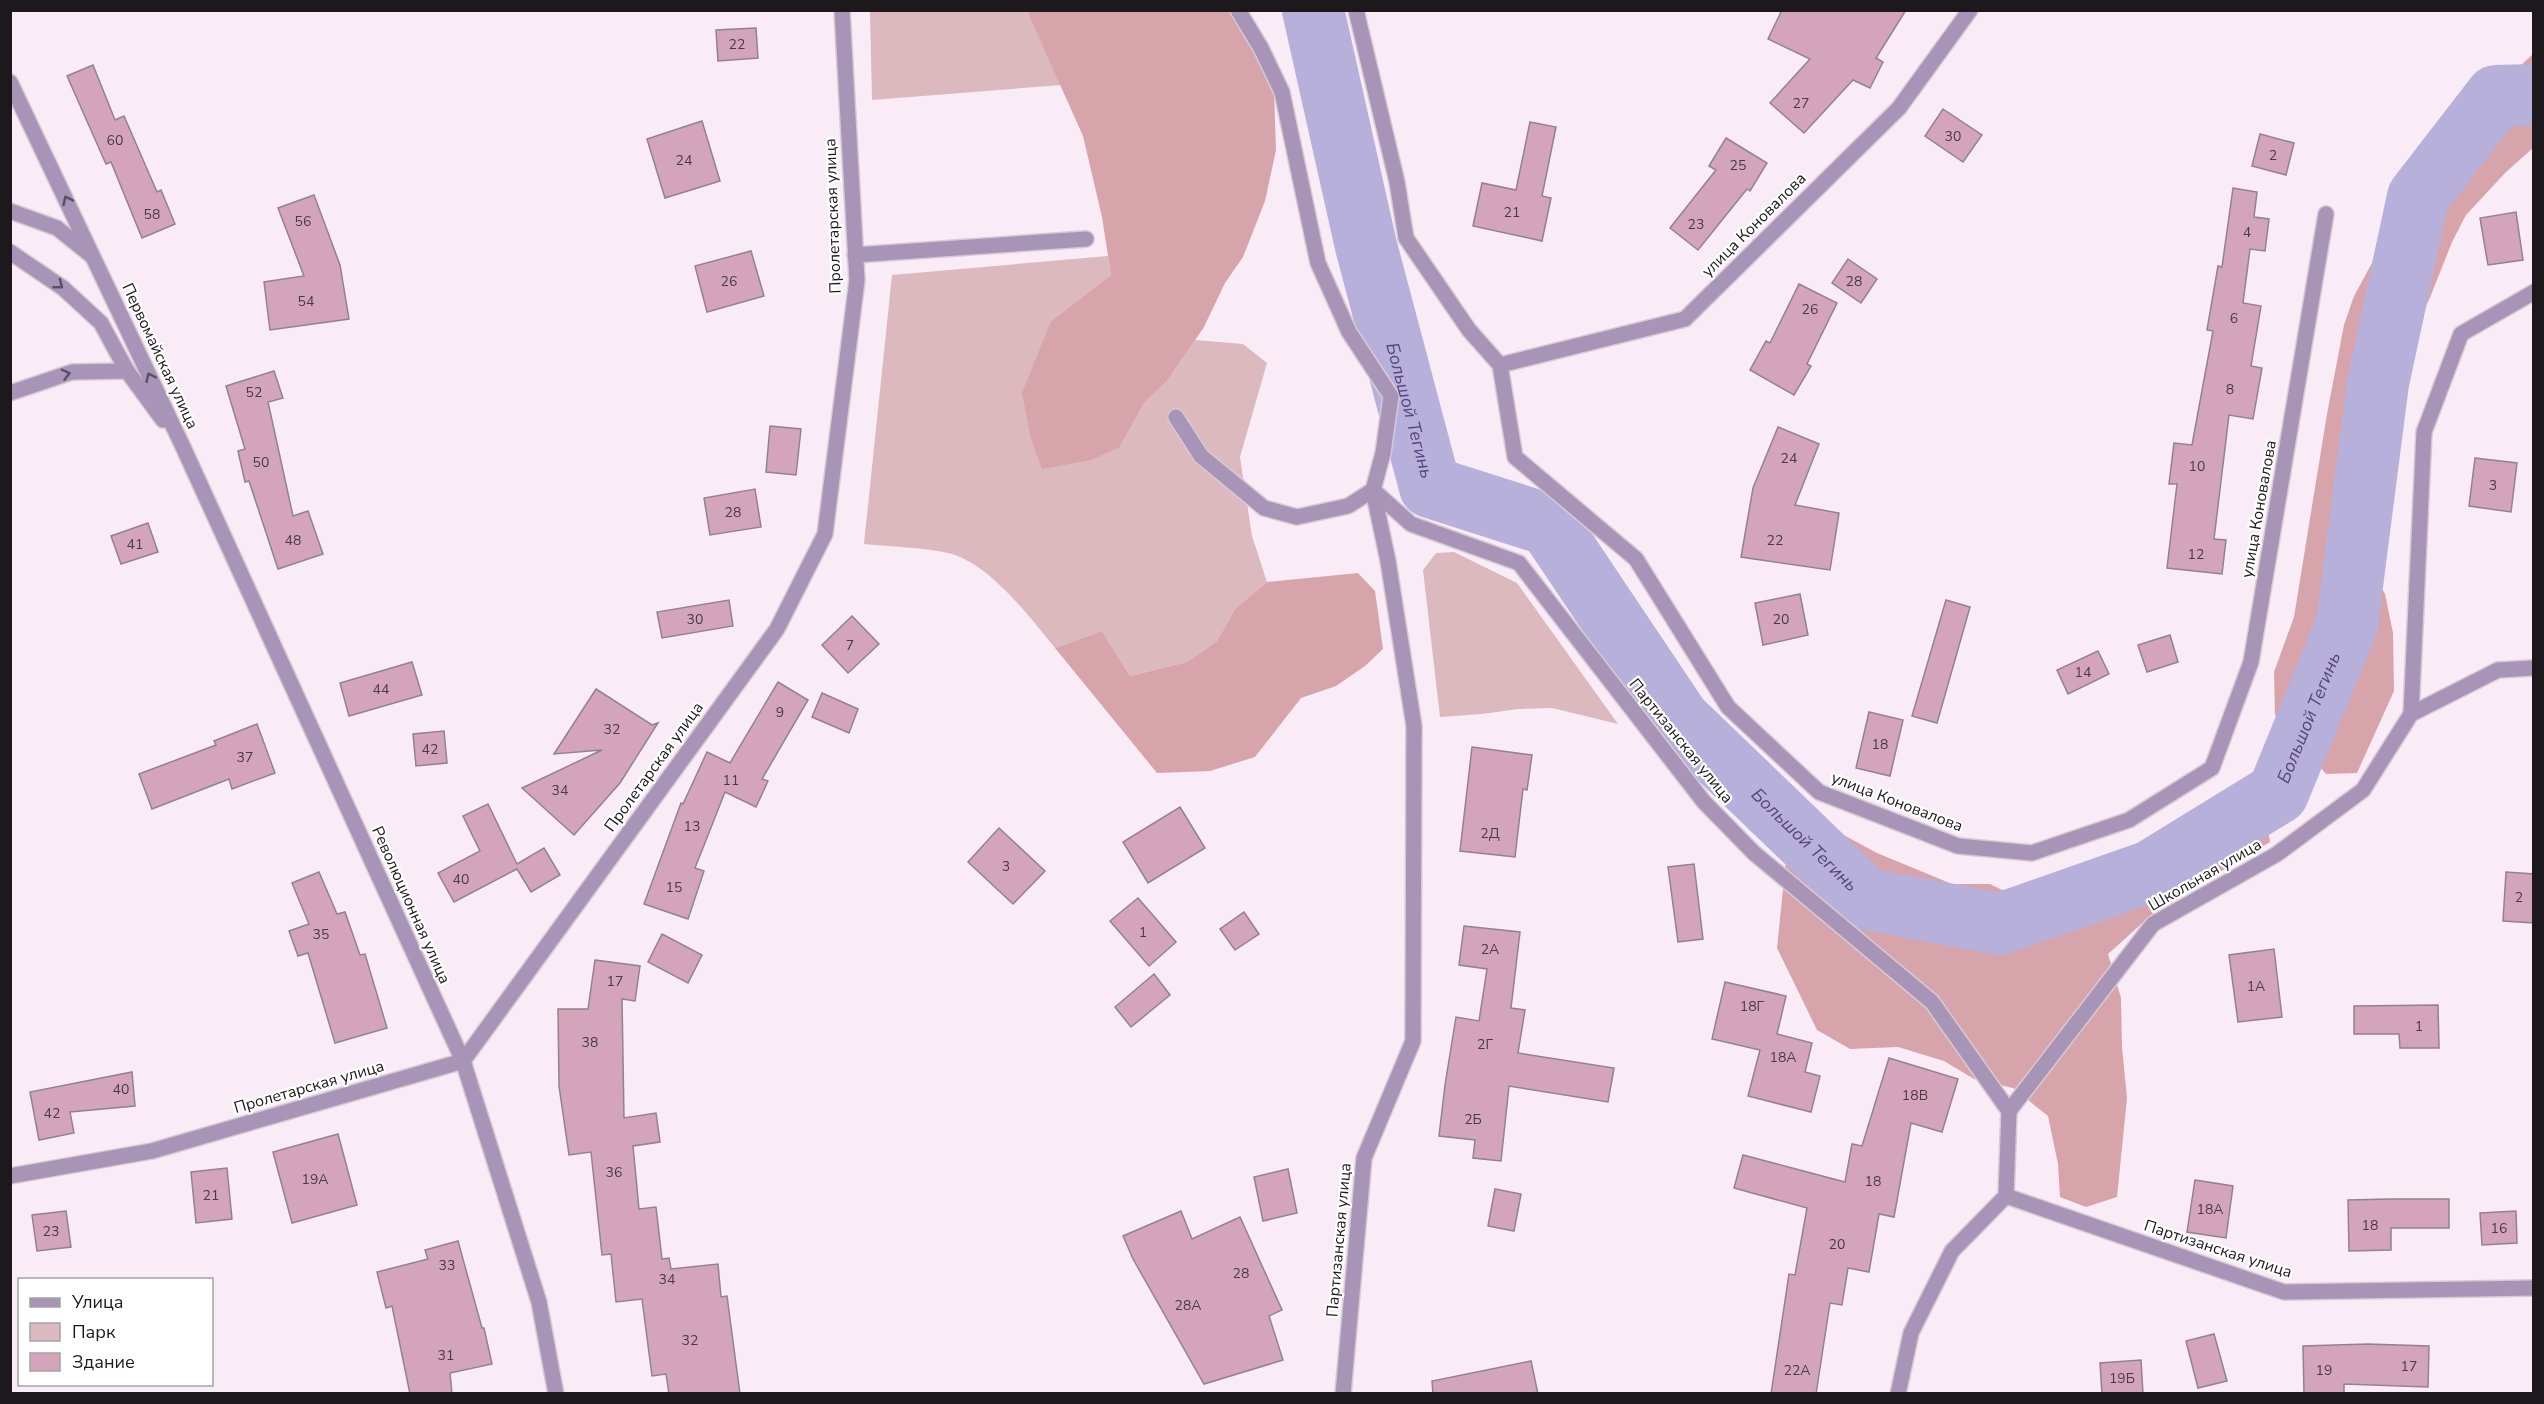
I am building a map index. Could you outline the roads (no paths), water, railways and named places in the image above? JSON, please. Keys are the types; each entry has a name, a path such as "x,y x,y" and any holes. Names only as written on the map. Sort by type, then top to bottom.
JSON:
{"street":[{"name":"Пролетарская улица","path":"10,1176 152,1151 463,1061 777,629 825,534 857,280 842,10"},
{"path":"1176,417 1201,456 1264,508 1297,517 1348,506 1373,490 1383,453 1391,396 1349,332 1318,263 1282,92 1261,48 1238,10"},
{"path":"1356,10 1397,182 1406,238 1469,330 1500,365"},
{"name":"улица Коновалова","path":"1970,10 1899,108 1685,319 1500,365 1515,457 1636,559 1728,708 1819,792 1958,846 2032,854 2129,820 2212,768 2251,662 2326,214"},
{"name":"Первомайская улица","path":"10,82 184,449"},
{"path":"10,211 57,228 95,258"},
{"path":"855,255 1086,239"},
{"name":"Первомайская улица","path":"10,252 63,288 101,322 128,371 184,449"},
{"name":"Школьная улица","path":"2009,1111 2153,924 2277,854 2363,790 2411,714 2424,432 2461,334 2534,292"},
{"path":"10,393 72,372 128,371"},
{"name":"Революционная улица","path":"184,449 463,1061 538,1302 556,1394"},
{"name":"Партизанская улица","path":"1373,490 1411,524 1519,563 1704,802 1754,853 1932,1002 2009,1111"},
{"name":"Партизанская улица","path":"1343,1394 1364,1158 1413,1041 1414,726 1388,561 1373,490"},
{"path":"2411,714 2498,670 2534,668"},
{"path":"1898,1394 1911,1333 1952,1251 2006,1196 2009,1111"},
{"name":"Партизанская улица","path":"2006,1196 2284,1292 2534,1288"}],"waterway":[{"name":"Большой Тегинь","path":"1313,10 1366,246 1430,487 1549,525 1679,719 1866,899 2000,924 2151,871 2278,793 2347,624 2378,383 2418,197 2496,96 2534,95"}]}
